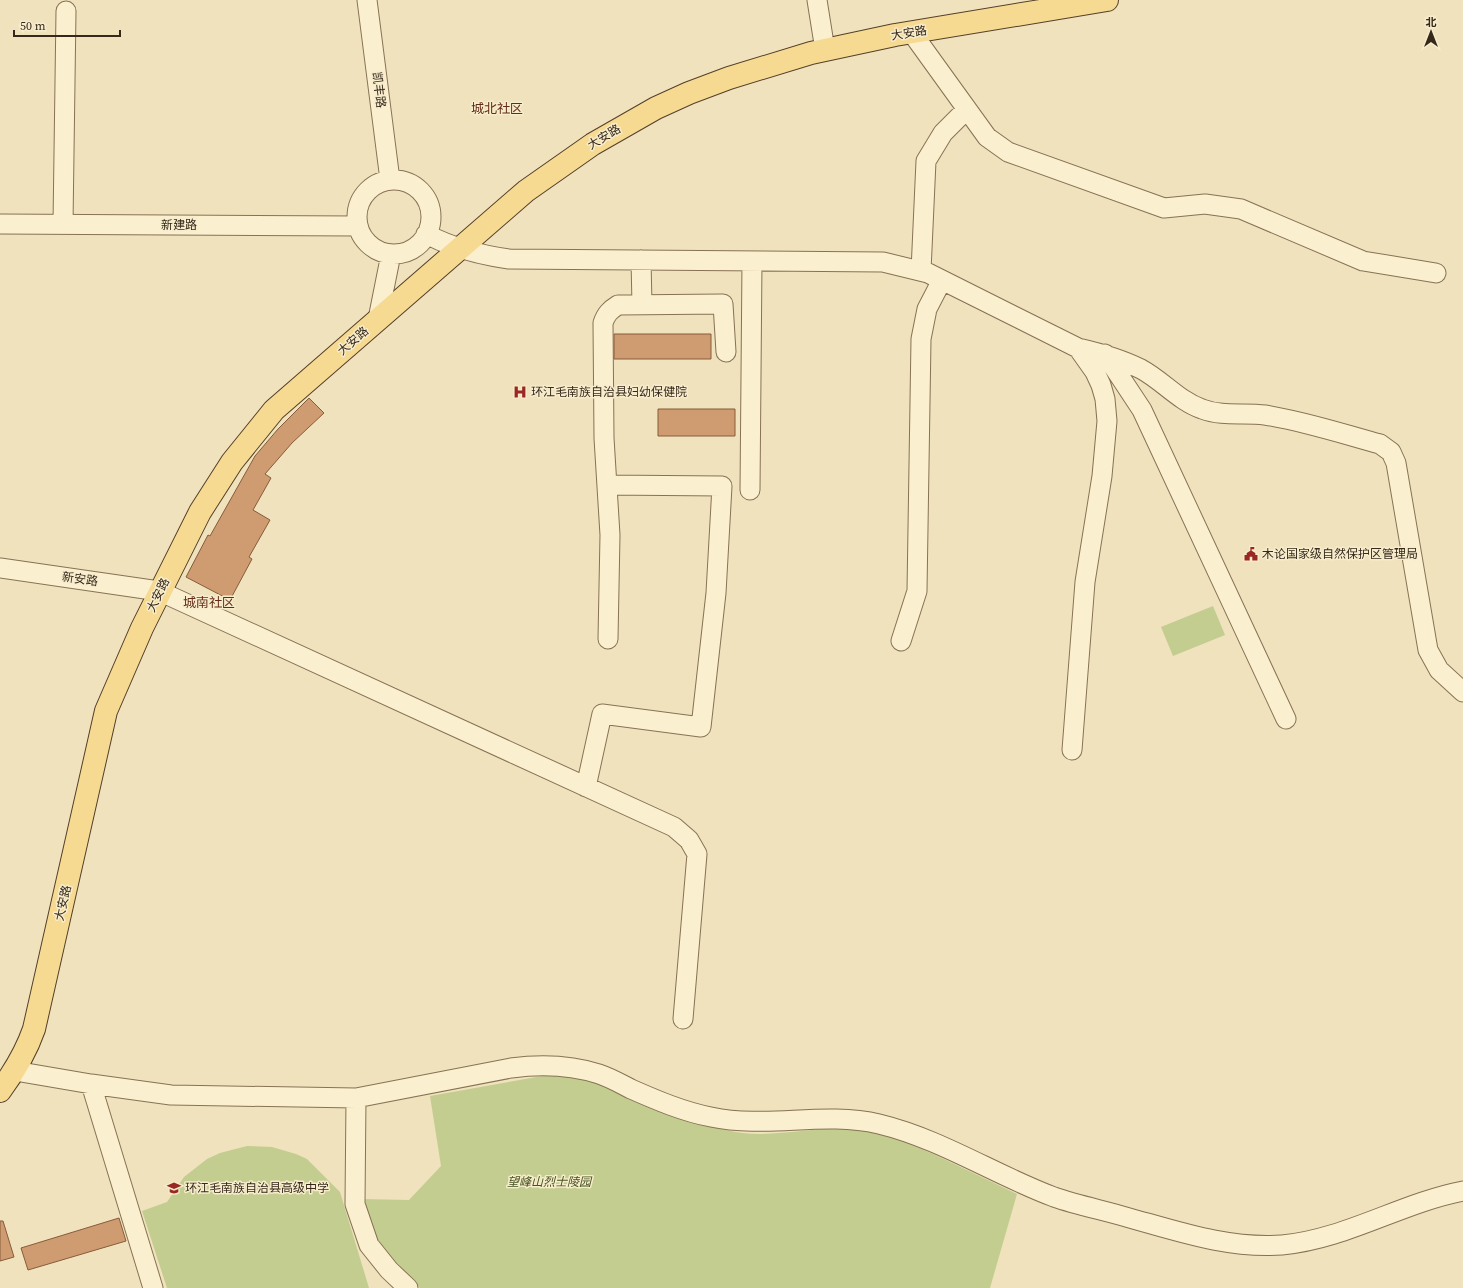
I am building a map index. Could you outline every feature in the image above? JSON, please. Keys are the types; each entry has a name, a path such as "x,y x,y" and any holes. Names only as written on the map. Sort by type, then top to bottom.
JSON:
{"main road":[{"name":"大安路","path":"0,1091 15,1071 28,1046 34,1029 106,711 159,591 204,506 232,462 252,435 274,410 526,191 553,171 624,125 689,93 770,64 825,50 912,33 1107,0"}],"street":[{"name":"凯丰路","path":"367,0 390,180"},
{"path":"817,0 825,50"},
{"path":"63,224 66,11"},
{"path":"912,33 987,137 1008,152 1164,208 1205,204 1241,208 1363,261 1436,273"},
{"path":"921,271 926,161 943,133 967,109"},
{"path":"390,180 406,182 420,191 425,198 431,214 430,223 426,234 417,246 409,251 391,254 374,248 361,235 358,226 358,208 361,200 373,186 390,180"},
{"name":"新建路","path":"0,224 358,226"},
{"path":"426,234 475,254 509,259 883,262 921,271 1078,348 1105,354 1142,370 1187,402 1204,410 1227,414 1264,414 1380,444 1391,452 1396,463 1428,650 1439,670 1463,692"},
{"path":"378,319 391,254"},
{"path":"641,260 642,305"},
{"path":"750,490 752,261"},
{"path":"901,641 917,591 921,339 928,309 942,280"},
{"path":"608,639 610,535 604,438 603,323 608,312 618,305 723,304 726,352"},
{"path":"1072,750 1085,582 1102,476 1107,421 1105,399 1101,385 1095,372 1078,348"},
{"path":"1105,354 1142,410 1286,719"},
{"path":"586,787 602,714 701,727 716,593 722,486 607,485"},
{"name":"新安路","path":"0,568 159,591 674,827 689,840 697,854 683,1019"},
{"path":"15,1071 91,1084 171,1095 356,1098 511,1068 529,1066 564,1066 599,1074 700,1115 717,1119 772,1122 811,1118 842,1118 894,1128 912,1134 1054,1197 1192,1236 1237,1244 1279,1245 1315,1240 1334,1235 1423,1201 1463,1191"},
{"path":"91,1084 153,1288"},
{"path":"356,1098 355,1204 370,1245 389,1270 408,1288"}],"green space":[{"path":"1213,606 1225,635 1173,656 1161,627"},
{"name":"望峰山烈士陵园","path":"548,1075 571,1077 594,1082 638,1097 704,1123 742,1133 758,1134 839,1128 879,1133 922,1149 1017,1194 990,1288 420,1288 386,1260 377,1244 361,1199 409,1200 441,1166 430,1096"},
{"path":"247,1146 272,1147 307,1159 340,1192 369,1288 167,1288 142,1211 167,1202 184,1177 207,1159 220,1153"}],"building":[{"path":"614,334 711,334 711,359 614,359"},
{"path":"309,398 324,413 292,443 265,474 271,478 253,510 270,520 249,557 252,559 230,600 186,577 208,535 210,536 255,456 278,429"},
{"path":"658,409 735,409 735,436 658,436"},
{"path":"119,1218 126,1241 28,1270 21,1248"},
{"path":"0,1221 3,1221 14,1257 0,1261"}],"place":[{"name":"环江毛南族自治县妇幼保健院","path":"520,392"},
{"name":"木论国家级自然保护区管理局","path":"1251,554"},
{"name":"环江毛南族自治县高级中学","path":"174,1188"}],"district":[{"name":"城北社区","path":"497,108"},
{"name":"城南社区","path":"209,602"}]}
